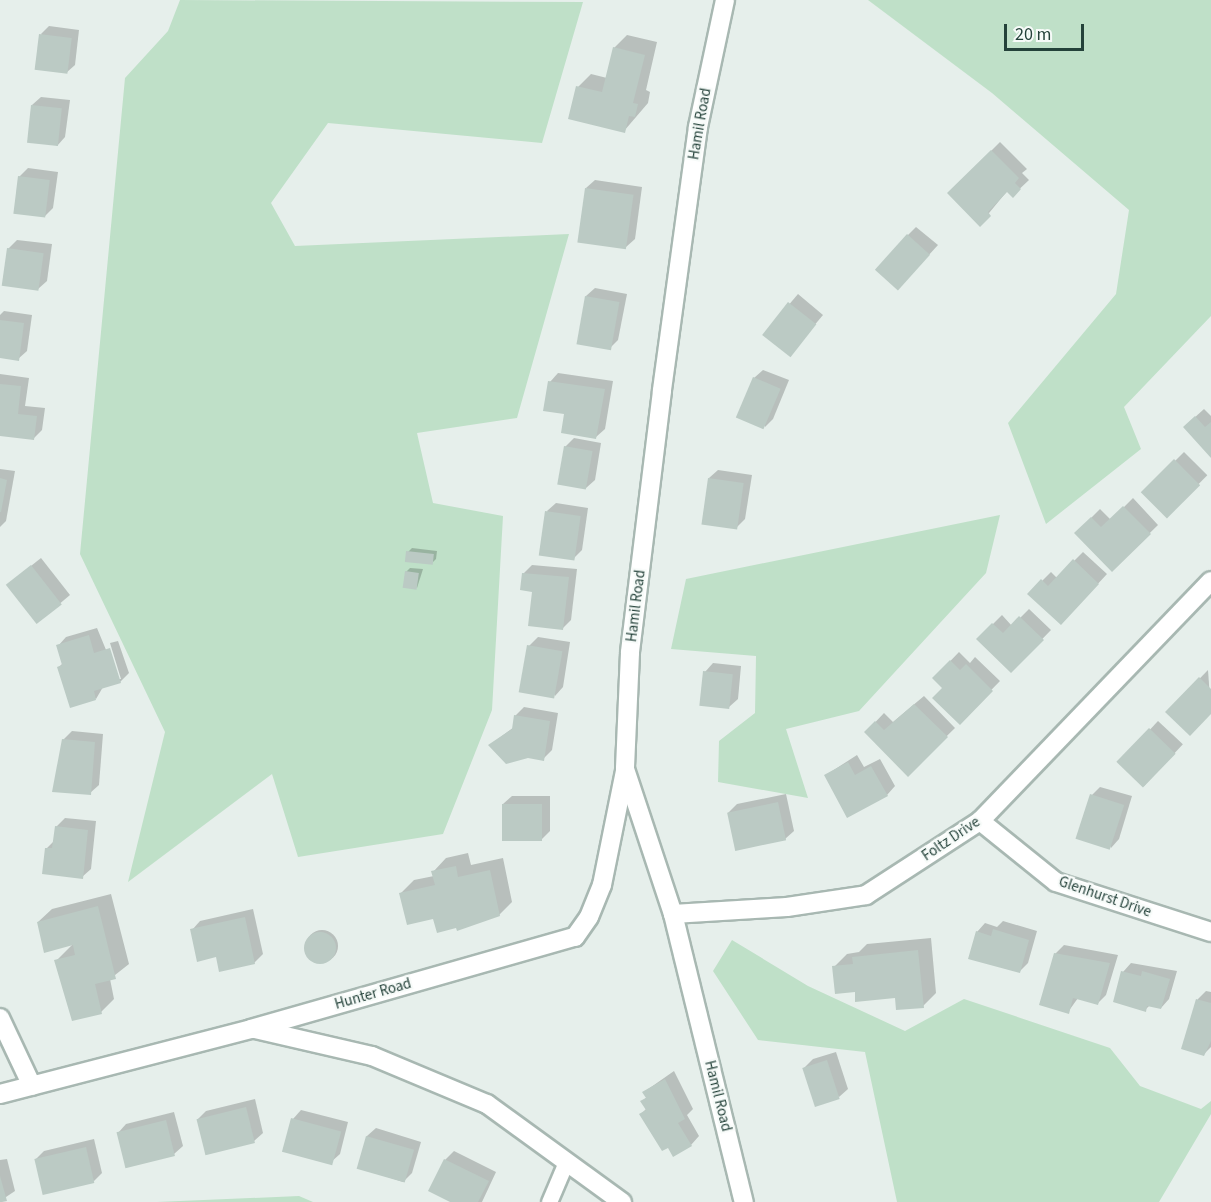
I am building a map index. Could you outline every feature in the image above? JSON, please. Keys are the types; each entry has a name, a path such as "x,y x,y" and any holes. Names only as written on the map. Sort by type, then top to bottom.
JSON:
{"street":[{"name":"Hamil Road","path":"725,0 698,128 662,391 630,653 625,769 673,914 744,1202"},
{"name":"Foltz Drive","path":"673,914 787,907 866,896 980,821 1211,581"},
{"name":"Hunter Road","path":"0,1094 251,1029 575,937 589,917 602,885 625,769"},
{"name":"Glenhurst Drive","path":"980,821 1056,882 1211,932"},
{"path":"0,1018 32,1086"},
{"path":"251,1029 372,1056 487,1104 622,1202"}],"lane":[{"path":"549,1202 566,1162"}],"green space":[{"path":"180,0 583,2 542,143 328,123 271,203 295,246 569,234 517,418 417,433 433,503 503,516 492,710 443,834 298,857 272,774 128,882 165,732 80,554 125,78 168,31"},
{"path":"868,0 1211,0 1211,316 1124,407 1141,449 1046,524 1008,423 1116,294 1129,210 992,93"},
{"path":"1000,515 986,573 859,711 786,729 808,798 718,782 719,741 755,713 756,656 671,649 686,579"},
{"path":"732,940 808,986 905,1031 964,999 1110,1048 1140,1086 1201,1109 1211,1101 1211,1114 1159,1202 897,1202 865,1052 758,1040 713,971"},
{"path":"299,1196 313,1202 157,1202"}],"building":[{"path":"39,34 72,38 67,74 35,70"},
{"path":"613,47 645,55 633,103 638,104 635,117 629,116 625,133 568,119 576,86 602,92"},
{"path":"31,105 62,108 58,146 27,143"},
{"path":"991,150 1019,178 1015,183 1021,189 1013,198 1007,192 988,212 991,216 980,227 947,193"},
{"path":"18,176 50,180 45,218 13,214"},
{"path":"585,188 634,195 626,249 577,242"},
{"path":"907,234 930,255 898,290 875,270"},
{"path":"7,248 44,253 38,291 2,286"},
{"path":"585,296 619,302 611,350 576,344"},
{"path":"788,302 816,324 791,357 762,335"},
{"path":"0,320 24,323 19,361 0,358"},
{"path":"753,377 781,389 763,429 736,418"},
{"path":"548,381 605,389 596,439 561,433 564,414 543,411"},
{"path":"0,384 21,386 18,414 37,416 34,440 0,436"},
{"path":"1195,416 1205,427 1211,422 1211,458 1183,427"},
{"path":"564,446 593,451 586,489 557,484"},
{"path":"1174,459 1200,485 1167,518 1141,492"},
{"path":"0,478 7,480 1,512 0,512"},
{"path":"708,478 744,483 737,530 701,525"},
{"path":"1123,506 1151,534 1112,572 1074,533 1091,517 1101,527"},
{"path":"545,511 581,516 574,561 539,556"},
{"path":"406,551 434,554 433,565 405,562"},
{"path":"1073,559 1099,584 1061,625 1027,594 1041,579 1048,586"},
{"path":"31,565 62,604 37,624 6,585"},
{"path":"405,571 419,573 416,590 403,588"},
{"path":"522,573 569,577 563,630 528,626 532,592 520,590"},
{"path":"1019,616 1044,640 1011,673 976,639 992,623 1003,633"},
{"path":"89,635 94,653 110,648 121,683 94,691 96,700 70,708 57,667 62,665 56,645"},
{"path":"527,645 562,651 554,699 519,692"},
{"path":"950,660 960,670 966,664 993,691 960,725 932,698 942,688 932,678"},
{"path":"703,671 733,674 729,709 699,706"},
{"path":"1199,677 1211,689 1211,714 1190,736 1165,712"},
{"path":"914,704 948,737 908,777 864,732 875,721 884,730"},
{"path":"514,715 550,721 544,761 528,758 506,764 488,745 512,729"},
{"path":"1149,728 1176,754 1143,788 1116,762"},
{"path":"62,739 95,742 91,795 52,792"},
{"path":"848,762 855,775 871,766 888,796 847,818 824,775"},
{"path":"1090,794 1124,805 1110,850 1075,839"},
{"path":"778,802 786,840 735,851 727,813"},
{"path":"502,804 542,804 542,841 502,841"},
{"path":"55,826 88,830 83,879 42,874 45,848 52,848"},
{"path":"456,866 458,877 490,870 500,916 457,931 456,928 437,933 433,919 407,925 399,893 435,885 431,871"},
{"path":"98,906 116,979 95,984 102,1014 72,1021 54,960 75,955 73,945 44,953 37,922"},
{"path":"245,917 255,964 219,972 216,957 197,962 190,929"},
{"path":"993,929 1029,940 1020,973 968,959 976,931 991,936"},
{"path":"320,932 331,937 336,948 331,959 320,964 309,959 304,948 309,937"},
{"path":"918,950 924,1008 896,1010 895,998 855,1002 855,992 835,994 832,966 853,964 852,957"},
{"path":"1054,953 1110,963 1098,1005 1073,998 1069,1014 1039,1005"},
{"path":"1121,971 1141,976 1142,971 1170,979 1161,1009 1147,1006 1146,1012 1113,1002"},
{"path":"1196,999 1211,1003 1211,1041 1204,1056 1181,1049"},
{"path":"827,1060 840,1099 815,1107 802,1068"},
{"path":"665,1079 685,1119 678,1123 692,1146 673,1157 668,1148 662,1151 639,1114 646,1110 640,1101 646,1098 642,1092"},
{"path":"246,1107 255,1143 205,1155 197,1119"},
{"path":"291,1118 341,1131 332,1165 282,1152"},
{"path":"166,1120 175,1156 125,1168 117,1132"},
{"path":"366,1136 414,1150 405,1182 357,1169"},
{"path":"86,1147 94,1183 43,1195 34,1159"},
{"path":"444,1159 489,1181 478,1202 450,1202 428,1191"},
{"path":"0,1176 7,1201 2,1202 0,1202"}]}
